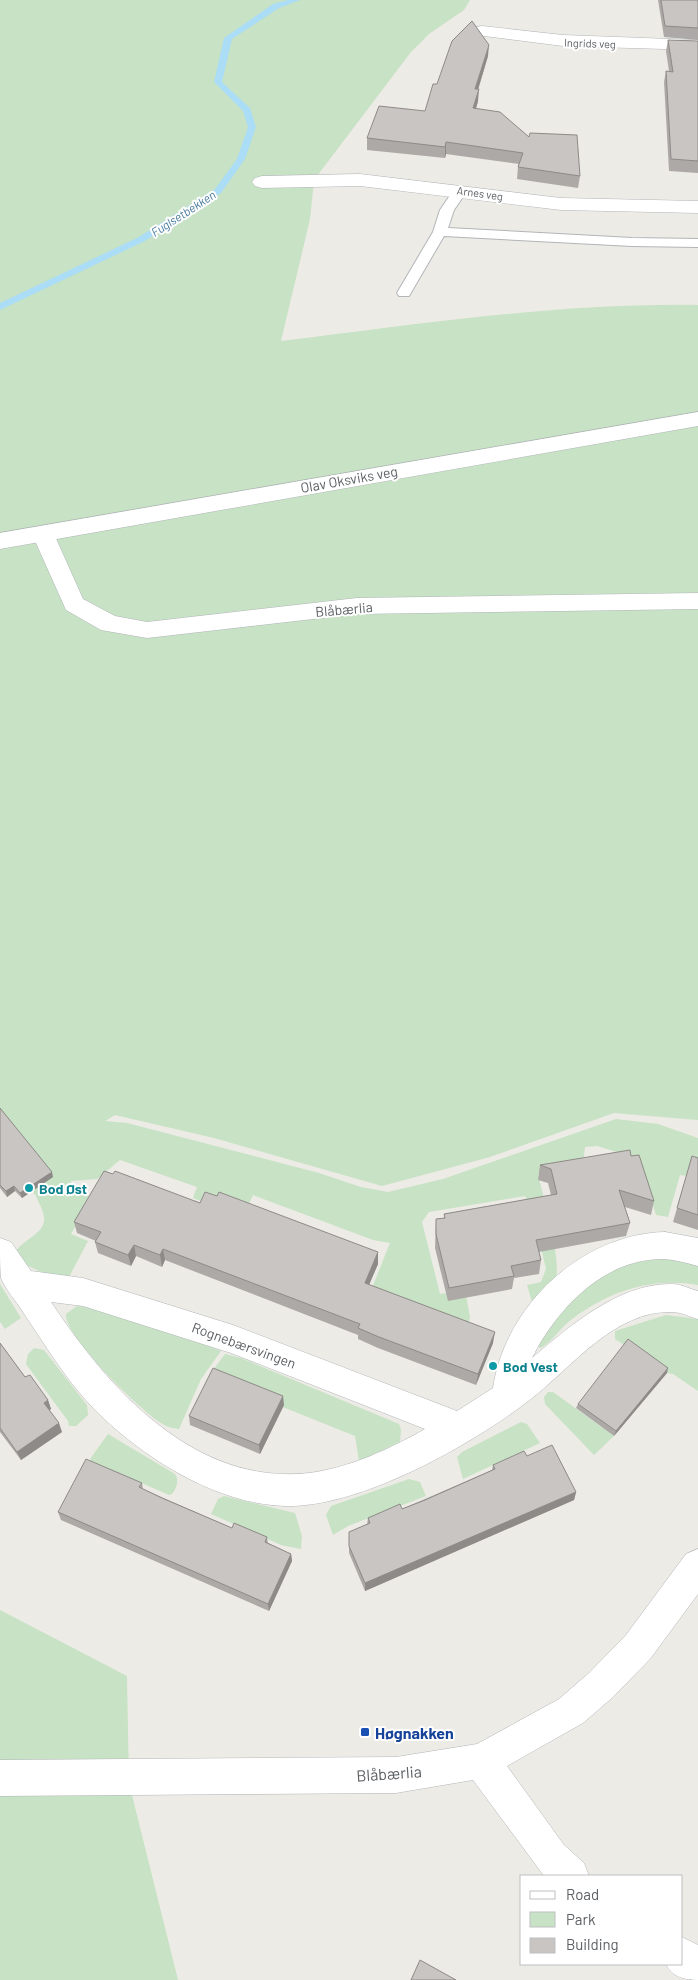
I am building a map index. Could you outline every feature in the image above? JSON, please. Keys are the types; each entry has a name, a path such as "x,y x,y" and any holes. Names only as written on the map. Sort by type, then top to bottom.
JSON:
{"street":[{"name":"Ingrids veg","path":"482,30 539,40 566,42 698,45"},
{"name":"Arnes veg","path":"262,182 360,180 561,204 698,207"},
{"name":"Olav Oksviks veg","path":"0,541 698,419"},
{"name":"Blåbærlia","path":"43,534 74,604 109,624 147,630 357,606 698,601"},
{"path":"508,1397 516,1357 534,1325 558,1294 586,1269 618,1255 661,1246 698,1252"},
{"path":"0,1252 24,1284 70,1358 102,1396 140,1431 184,1459 238,1482 285,1490 325,1486 387,1466 508,1397 595,1324 616,1312 644,1303 672,1298 698,1305"},
{"name":"Rognebærsvingen","path":"24,1284 83,1292 233,1339 458,1427"},
{"name":"Blåbærlia","path":"0,1778 396,1775 481,1761 571,1711 638,1647 698,1566"},
{"path":"481,1761 551,1858 570,1875"},
{"path":"683,1957 698,1967"}],"lane":[{"path":"404,293 440,232 447,210 460,191"},
{"path":"440,232 632,242 698,243"}],"green space":[{"path":"0,0 470,0 464,10 429,34 411,52 314,180 310,219 281,341 541,311 593,307 698,305 698,1120 614,1113 490,1157 382,1186 214,1138 115,1115 105,1121 127,1123 319,1173 361,1187 388,1192 443,1179 616,1119 658,1124 698,1138 698,1158 695,1157 688,1176 680,1175 668,1217 656,1215 644,1174 626,1175 617,1152 597,1146 585,1147 584,1157 545,1165 538,1175 551,1229 557,1272 555,1280 548,1289 532,1302 527,1285 541,1282 546,1269 532,1210 525,1196 429,1212 422,1222 440,1294 465,1290 470,1317 467,1332 370,1293 390,1243 373,1240 253,1195 245,1212 214,1206 193,1198 197,1187 120,1160 97,1179 71,1181 72,1188 79,1188 91,1198 71,1234 88,1241 68,1279 43,1273 16,1260 15,1252 38,1232 44,1222 40,1205 32,1191 0,1113"},
{"path":"651,1257 698,1259 698,1285 664,1283 632,1288 616,1294 586,1309 564,1326 549,1342 541,1348 537,1346 570,1299 610,1270"},
{"path":"0,1284 21,1318 5,1329 0,1322"},
{"path":"77,1306 113,1311 132,1316 221,1351 201,1379 179,1429 165,1425 151,1416 121,1389 89,1355 68,1324 66,1314"},
{"path":"666,1315 698,1319 698,1391 615,1339 615,1331"},
{"path":"34,1348 44,1350 87,1405 88,1415 76,1426 69,1426 68,1421 26,1364 28,1354"},
{"path":"225,1354 241,1358 399,1424 401,1430 400,1442 359,1461 355,1436 208,1377"},
{"path":"548,1392 553,1392 614,1436 594,1455 545,1404 544,1397"},
{"path":"521,1422 527,1424 540,1443 463,1479 457,1457 462,1452"},
{"path":"108,1434 175,1474 177,1484 172,1494 169,1495 91,1461 90,1459"},
{"path":"409,1479 420,1482 426,1496 348,1526 333,1535 326,1515 331,1506"},
{"path":"224,1496 295,1513 302,1536 301,1549 281,1545 211,1514 218,1499"},
{"path":"0,1610 127,1676 129,1783 178,1980 0,1980"}],"building":[{"path":"661,0 698,0 698,28 665,26"},
{"path":"472,21 489,45 475,89 479,89 473,108 500,112 529,137 530,133 577,135 580,176 518,167 523,153 446,142 445,147 367,138 379,106 425,111 433,84 437,84 452,41"},
{"path":"668,40 698,41 698,161 671,159 666,71 673,72"},
{"path":"0,1108 52,1172 20,1193 14,1186 6,1191 0,1185"},
{"path":"630,1150 631,1156 639,1155 654,1201 619,1190 630,1223 536,1240 541,1260 511,1266 514,1276 449,1288 436,1234 436,1219 445,1218 444,1214 557,1194 551,1169 540,1165"},
{"path":"692,1156 698,1158 698,1215 677,1208"},
{"path":"104,1171 113,1174 115,1171 200,1203 205,1192 217,1196 219,1192 378,1252 365,1283 495,1332 478,1374 379,1337 358,1328 360,1324 163,1249 160,1255 134,1245 128,1255 95,1242 101,1232 74,1222"},
{"path":"628,1339 668,1368 616,1431 578,1404"},
{"path":"0,1343 25,1377 30,1375 48,1400 44,1403 59,1423 17,1452 0,1428"},
{"path":"213,1368 283,1396 259,1445 189,1416"},
{"path":"552,1445 576,1492 365,1583 349,1546 349,1532 370,1523 368,1518 400,1504 402,1509 495,1469 493,1465 524,1451 527,1456"},
{"path":"86,1459 142,1483 139,1487 162,1498 232,1528 234,1523 267,1537 265,1542 291,1554 268,1604 58,1512"},
{"path":"420,1960 456,1980 411,1980"}],"waterway":[{"name":"Fuglsetbekken","path":"0,307 142,239 218,191 241,159 252,127 247,110 218,82 228,38 276,6 296,0"}],"place":[{"name":"Bod Øst","path":"29,1188"},
{"name":"Bod Vest","path":"493,1366"},
{"name":"Høgnakken","path":"365,1732"}]}
